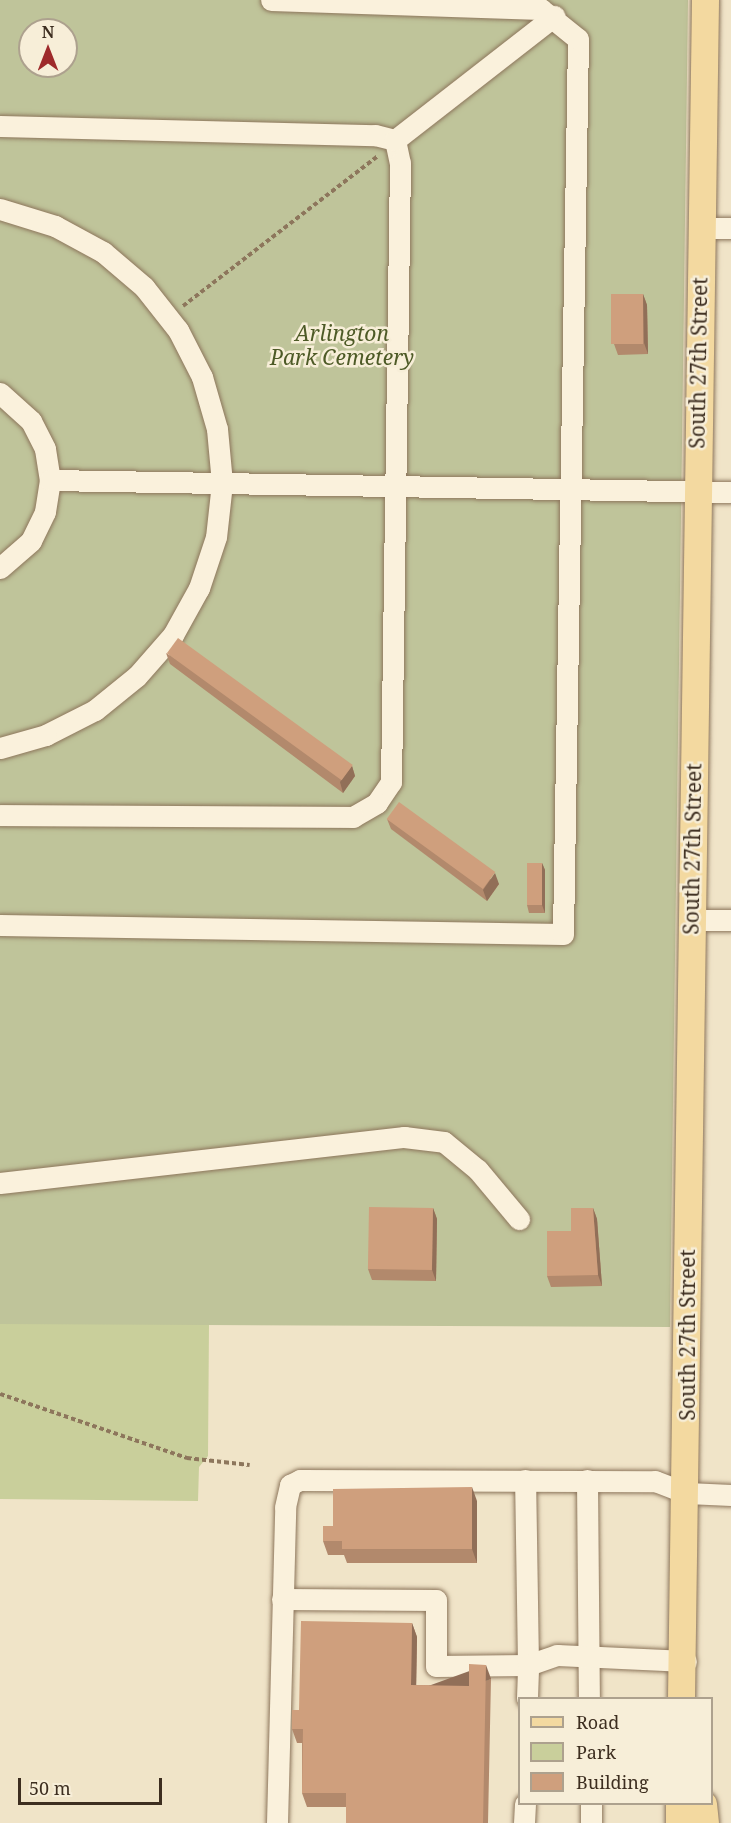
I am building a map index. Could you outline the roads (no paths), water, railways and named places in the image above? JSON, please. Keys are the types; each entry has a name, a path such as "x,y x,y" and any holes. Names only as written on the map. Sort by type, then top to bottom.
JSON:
{"main road":[{"name":"South 27th Street","path":"684,1662 682,1627 687,1493 696,490 705,0"},
{"path":"681,1697 684,1662"},
{"path":"684,1662 691,1697"},
{"path":"679,1805 679,1823"},
{"path":"703,1805 705,1823"}],"street":[{"path":"0,925 563,934 578,39 554,16 510,5 272,0"},
{"path":"0,126 395,140 554,16"},
{"path":"0,815 353,817 377,803 391,782 400,163 395,140"},
{"path":"0,209 56,226 103,252 144,287 168,318 202,377 217,429 222,483 209,557 172,635 137,676 95,710 46,735 0,748"},
{"path":"701,228 731,228"},
{"path":"0,393 31,421 45,449 50,480 45,512 31,541 0,568"},
{"path":"50,480 731,492"},
{"path":"691,920 731,920"},
{"path":"0,1183 404,1137 444,1142 478,1170 519,1219"},
{"path":"277,1823 286,1495 300,1480 655,1481 687,1493 731,1495"},
{"path":"525,1480 527,1697"},
{"path":"587,1480 589,1697"},
{"path":"282,1599 436,1600 436,1666 528,1665 557,1655 684,1662"},
{"path":"524,1823 525,1805"},
{"path":"591,1805 591,1823"}],"park label":[{"name":"Arlington Park Cemetery","path":"342,345"}]}
